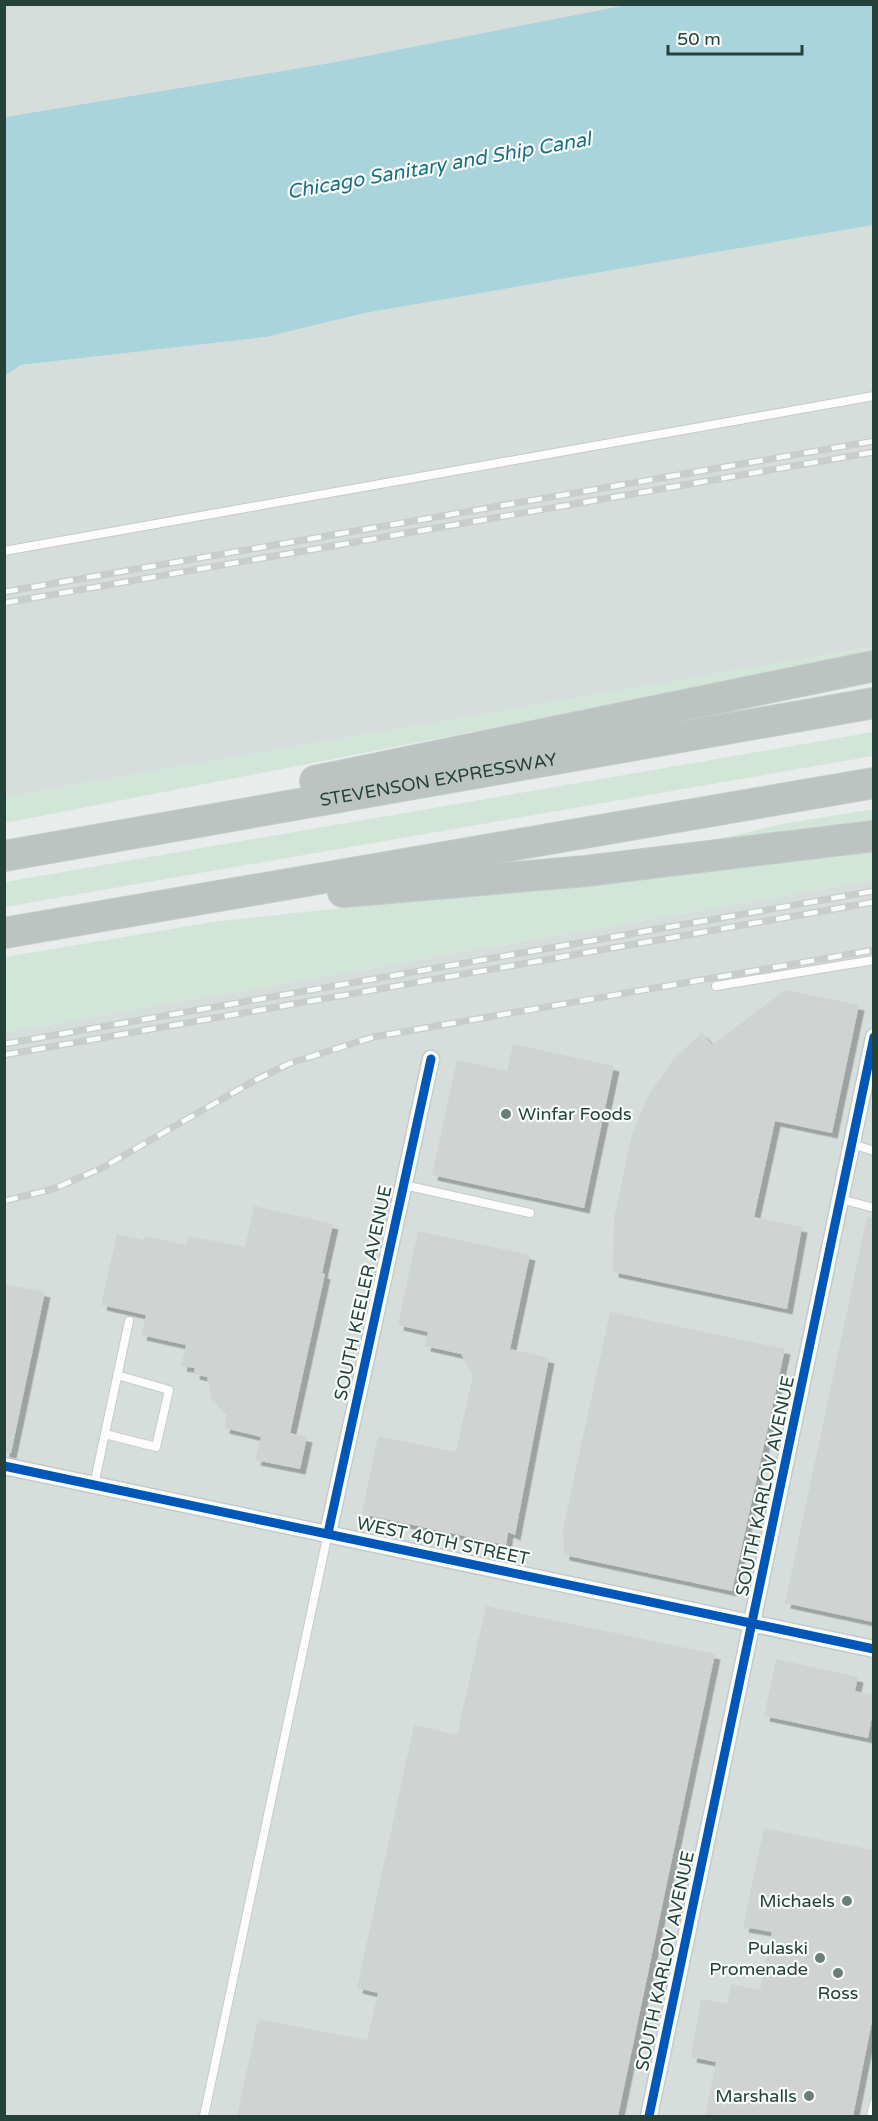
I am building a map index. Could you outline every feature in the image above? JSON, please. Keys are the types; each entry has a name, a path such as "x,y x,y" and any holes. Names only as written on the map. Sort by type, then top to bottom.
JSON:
{"highway":[{"path":"145,831 285,787 873,666"},
{"name":"STEVENSON EXPRESSWAY","path":"4,856 873,703"},
{"path":"4,933 873,783"},
{"path":"211,897 356,891 586,871 873,836"}],"street":[{"name":"SOUTH KARLOV AVENUE","path":"649,2116 873,1037"},
{"name":"SOUTH KEELER AVENUE","path":"328,1533 431,1059"},
{"name":"WEST 40TH STREET","path":"4,1466 873,1649"}],"lane":[{"path":"4,551 873,396"},
{"path":"716,986 873,960"},
{"path":"852,1144 873,1151"},
{"path":"404,1185 530,1213"},
{"path":"841,1199 873,1208"},
{"path":"94,1485 129,1321"},
{"path":"105,1434 156,1447 169,1390 117,1375"},
{"path":"204,2116 328,1533"},
{"path":"871,2116 873,2103"}],"shaded area":[{"path":"5,5 626,5 330,63 5,117"},
{"path":"873,225 873,647 5,797 5,376 21,365 266,337 365,313"},
{"path":"873,880 873,2116 5,2116 5,1032"}],"green space":[{"path":"873,647 873,658 749,678 5,823 5,797"},
{"path":"873,732 873,756 5,907 5,882"},
{"path":"873,809 873,823 687,847 782,824"},
{"path":"873,850 873,880 5,1032 5,957 213,922"}],"water":[{"name":"Chicago Sanitary and Ship Canal","path":"626,5 873,5 873,225 365,313 266,337 21,365 5,376 5,117 330,63"}],"building":[{"path":"785,990 859,1005 832,1133 775,1121 754,1217 802,1227 787,1309 613,1272 614,1218 632,1134 648,1096 672,1061 702,1032 712,1045"},
{"path":"513,1044 614,1066 584,1208 432,1175 457,1060 507,1071"},
{"path":"254,1206 333,1224 322,1273 325,1274 290,1433 307,1437 300,1469 255,1460 261,1437 224,1428 227,1414 212,1399 207,1377 194,1374 195,1368 181,1366 186,1345 141,1335 146,1315 101,1305 117,1234 144,1240 145,1236 186,1245 188,1236 245,1247"},
{"path":"867,1217 873,1218 873,1622 785,1603"},
{"path":"418,1231 530,1255 510,1349 549,1358 515,1535 508,1532 506,1545 362,1514 378,1436 456,1452 473,1375 461,1354 425,1346 428,1332 398,1325"},
{"path":"4,1284 45,1292 11,1453 4,1452"},
{"path":"610,1312 785,1349 732,1591 564,1555 563,1529"},
{"path":"486,1606 715,1654 618,2116 237,2116 258,2019 367,2040 378,1993 357,1988 414,1725 457,1735"},
{"path":"776,1659 858,1677 855,1691 873,1695 873,1711 868,1738 764,1716"},
{"name":"Pulaski Promenade","path":"764,1828 873,1850 873,2016 853,2116 705,2116 716,2062 691,2057 701,1999 727,2004 731,1984 760,1990 772,1932 743,1927"}],"railway":[{"path":"4,592 874,441"},
{"path":"4,603 874,452"},
{"path":"4,1044 874,891"},
{"path":"4,1055 874,902"},
{"path":"4,1201 53,1189 102,1168 250,1083 288,1064 373,1037 874,950"}],"cycle path":[{"path":"649,2116 874,1037"},
{"path":"328,1533 431,1059"},
{"path":"4,1466 874,1649"}],"place":[{"name":"Winfar Foods","path":"506,1114"},
{"name":"Michaels","path":"847,1901"},
{"name":"Pulaski Promenade","path":"820,1958"},
{"name":"Ross","path":"838,1973"},
{"name":"Marshalls","path":"809,2096"}]}
